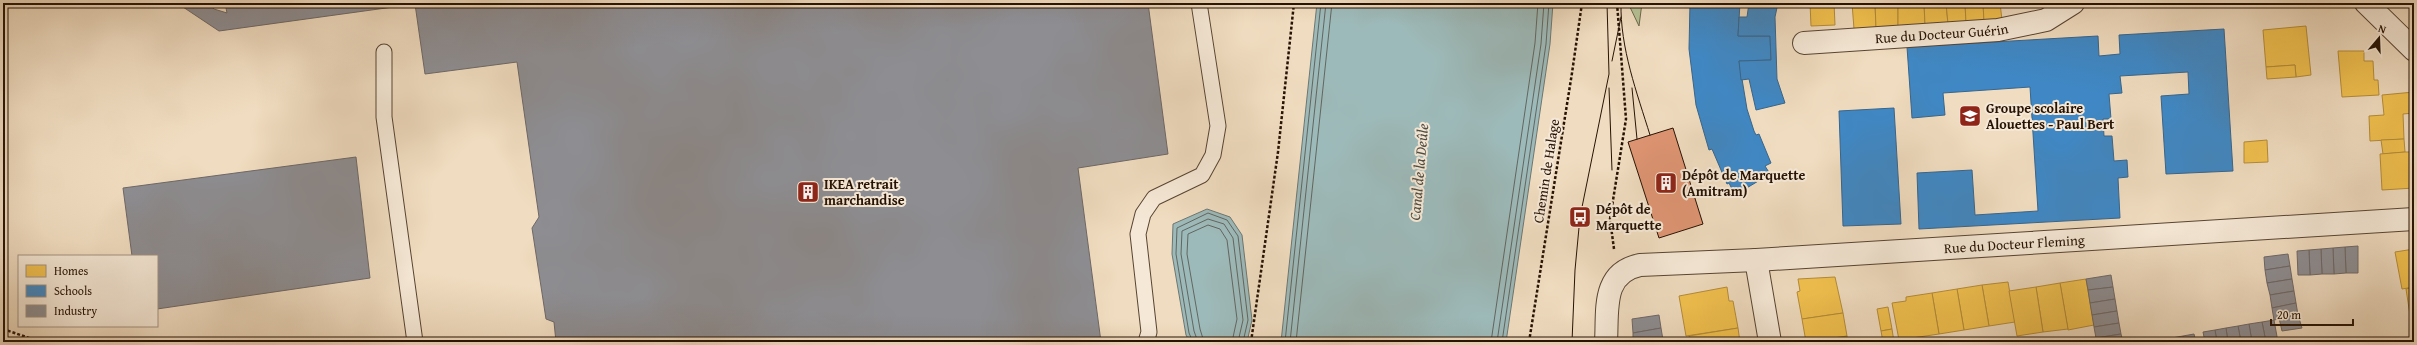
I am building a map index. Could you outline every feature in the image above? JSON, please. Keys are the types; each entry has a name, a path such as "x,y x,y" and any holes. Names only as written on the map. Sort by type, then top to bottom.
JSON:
{"street":[{"name":"Rue du Docteur Guérin","path":"1804,43 1998,30 2046,20 2073,3"},
{"path":"2366,3 2414,50"},
{"name":"Rue du Docteur Fleming","path":"1618,275 1623,270 1640,265 1756,260 2414,219"},
{"path":"1756,260 1770,342"},
{"path":"1606,342 1609,293 1618,275"}],"lane":[{"path":"1146,342 1149,332 1138,234 1143,214 1154,198 1202,175 1214,155 1218,126 1199,3"},
{"path":"384,52 384,118 415,342"}],"path":[{"path":"1251,342 1278,152 1294,3"},
{"name":"Chemin de Halage","path":"1529,342 1582,3"},
{"path":"1617,3 1626,119 1610,219 1618,275"},
{"path":"3,329 41,342"}],"green space":[{"path":"1629,3 1642,3 1639,26 1629,5"}],"water":[{"name":"Canal de la Deûle","path":"1317,3 1553,3 1550,44 1506,342 1281,342"},
{"path":"1207,209 1230,217 1242,235 1252,320 1247,342 1190,342 1186,335 1172,254 1173,224"}],"building: Homes":[{"path":"1810,3 1834,3 1835,25 1811,26"},
{"path":"1852,3 1875,3 1876,28 1854,29"},
{"path":"1875,3 1898,3 1898,27 1876,28"},
{"path":"1898,3 1924,3 1925,25 1898,27"},
{"path":"1924,3 1946,3 1948,24 1925,25"},
{"path":"1946,3 1965,3 1966,23 1948,24"},
{"path":"1965,3 1983,3 1984,22 1966,23"},
{"path":"1983,3 2000,3 2002,20 1984,22"},
{"path":"2306,26 2311,75 2296,77 2295,65 2266,67 2263,30"},
{"path":"2338,51 2364,51 2364,61 2373,61 2374,80 2378,80 2379,95 2342,97"},
{"path":"2295,65 2296,77 2267,79 2266,67"},
{"path":"2414,92 2414,113 2403,114 2404,139 2370,141 2369,116 2384,115 2382,95"},
{"path":"2404,139 2405,152 2383,154 2381,140"},
{"path":"2267,140 2268,162 2244,163 2244,142"},
{"path":"2414,152 2414,188 2382,190 2380,154"},
{"path":"2414,249 2414,287 2402,289 2395,252"},
{"path":"1835,277 1843,313 1802,319 1797,292 1800,291 1798,279"},
{"path":"2086,279 2094,325 2068,330 2060,283"},
{"path":"2008,282 2015,322 1989,326 1982,285"},
{"path":"2060,283 2068,329 2043,332 2036,287"},
{"path":"1982,285 1989,326 1964,330 1957,289"},
{"path":"1727,287 1729,301 1733,301 1738,328 1686,336 1679,296"},
{"path":"2036,287 2043,332 2017,336 2009,291"},
{"path":"2414,287 2414,315 2410,315 2406,289"},
{"path":"1957,289 1964,330 1939,334 1932,293"},
{"path":"1932,293 1939,334 1899,340 1892,303 1906,301 1906,297"},
{"path":"1888,307 1892,329 1881,331 1877,309"},
{"path":"1843,313 1847,336 1806,342 1802,319"},
{"path":"2410,315 2414,315 2414,338"},
{"path":"1738,328 1740,342 1690,342 1689,336"},
{"path":"1892,329 1894,342 1883,342 1881,331"},
{"path":"1847,336 1848,342 1814,342 1835,339"}],"building: Schools":[{"path":"1690,3 1740,3 1738,36 1770,36 1771,60 1739,61 1747,109 1754,131 1756,135 1759,134 1771,163 1765,166 1770,174 1735,195 1729,183 1727,184 1712,149 1709,150 1696,105 1689,49"},
{"path":"1749,3 1778,3 1775,17 1777,79 1785,103 1756,110 1749,79 1741,80 1739,61 1771,60 1770,36 1738,36 1739,17 1747,17"},
{"path":"2224,29 2233,171 2166,174 2161,96 2189,94 2188,72 2120,76 2122,93 2109,94 2111,119 2103,119 2104,136 2112,136 2114,161 2127,160 2128,177 2118,178 2120,218 1919,229 1917,173 1972,170 1975,215 2038,211 2030,87 1943,93 1945,115 1912,118 1907,47 2098,36 2099,56 2120,54 2119,35"},
{"path":"1894,108 1901,224 1843,226 1839,111"}],"building: Industry":[{"name":"IKEA retrait marchandise","path":"177,3 208,3 214,9 227,13 225,3 1148,3 1168,154 1078,168 1101,342 556,342 554,322 546,319 532,228 539,217 517,62 425,74 415,4 219,31"},
{"path":"356,157 370,278 158,309 158,255 132,255 123,188"},
{"path":"2358,246 2358,273 2346,273 2345,247"},
{"path":"2345,247 2346,273 2334,274 2333,248"},
{"path":"2333,248 2334,274 2322,274 2321,249"},
{"path":"2321,249 2322,274 2310,275 2309,250"},
{"path":"2309,250 2310,275 2298,275 2297,251"},
{"path":"2288,254 2290,266 2265,270 2264,257"},
{"path":"2290,266 2292,279 2267,283 2265,270"},
{"path":"2111,275 2113,287 2088,290 2086,279"},
{"path":"2292,279 2294,291 2270,295 2267,283"},
{"path":"2113,287 2115,299 2090,303 2088,290"},
{"path":"2294,291 2296,303 2272,308 2270,295"},
{"path":"2115,299 2117,311 2092,315 2090,303"},
{"path":"2296,303 2298,315 2274,320 2272,308"},
{"path":"2117,311 2119,323 2094,327 2092,315"},
{"path":"1659,315 1661,328 1633,333 1632,319"},
{"path":"2298,315 2302,328 2282,331 2279,318"},
{"path":"2274,320 2278,342 2266,342 2262,322"},
{"path":"2262,322 2266,342 2252,342 2249,324"},
{"path":"2119,323 2121,334 2096,338 2094,327"},
{"path":"2249,324 2252,342 2241,342 2238,326"},
{"path":"2238,326 2241,342 2228,342 2226,328"},
{"path":"1661,328 1663,340 1633,342 1633,333"},
{"path":"2226,328 2228,342 2217,342 2215,330"},
{"path":"2215,330 2217,342 2205,342 2203,332"},
{"path":"2121,334 2123,342 2097,342 2096,338"},
{"path":"2194,334 2196,342 2184,342 2183,336"},
{"path":"2183,336 2184,342 2173,342 2172,338"},
{"path":"2172,338 2173,342 2160,342 2160,340"}],"building: Other":[{"name":"Dépôt de Marquette (Amitram)","path":"1673,128 1703,224 1659,238 1628,142"}],"tram line":[{"path":"1572,342 1575,270 1580,217 1609,74 1607,3"},
{"path":"1621,3 1621,20 1626,53 1650,135"},
{"path":"1612,61 1621,17"},
{"path":"1609,88 1612,170"},
{"path":"1632,88 1637,139"}],"place":[{"name":"Groupe scolaire Alouettes - Paul Bert","path":"1970,116"},
{"name":"Dépôt de Marquette (Amitram)","path":"1666,183"},
{"name":"IKEA retrait marchandise","path":"808,192"},
{"name":"Dépôt de Marquette","path":"1580,217"}]}
